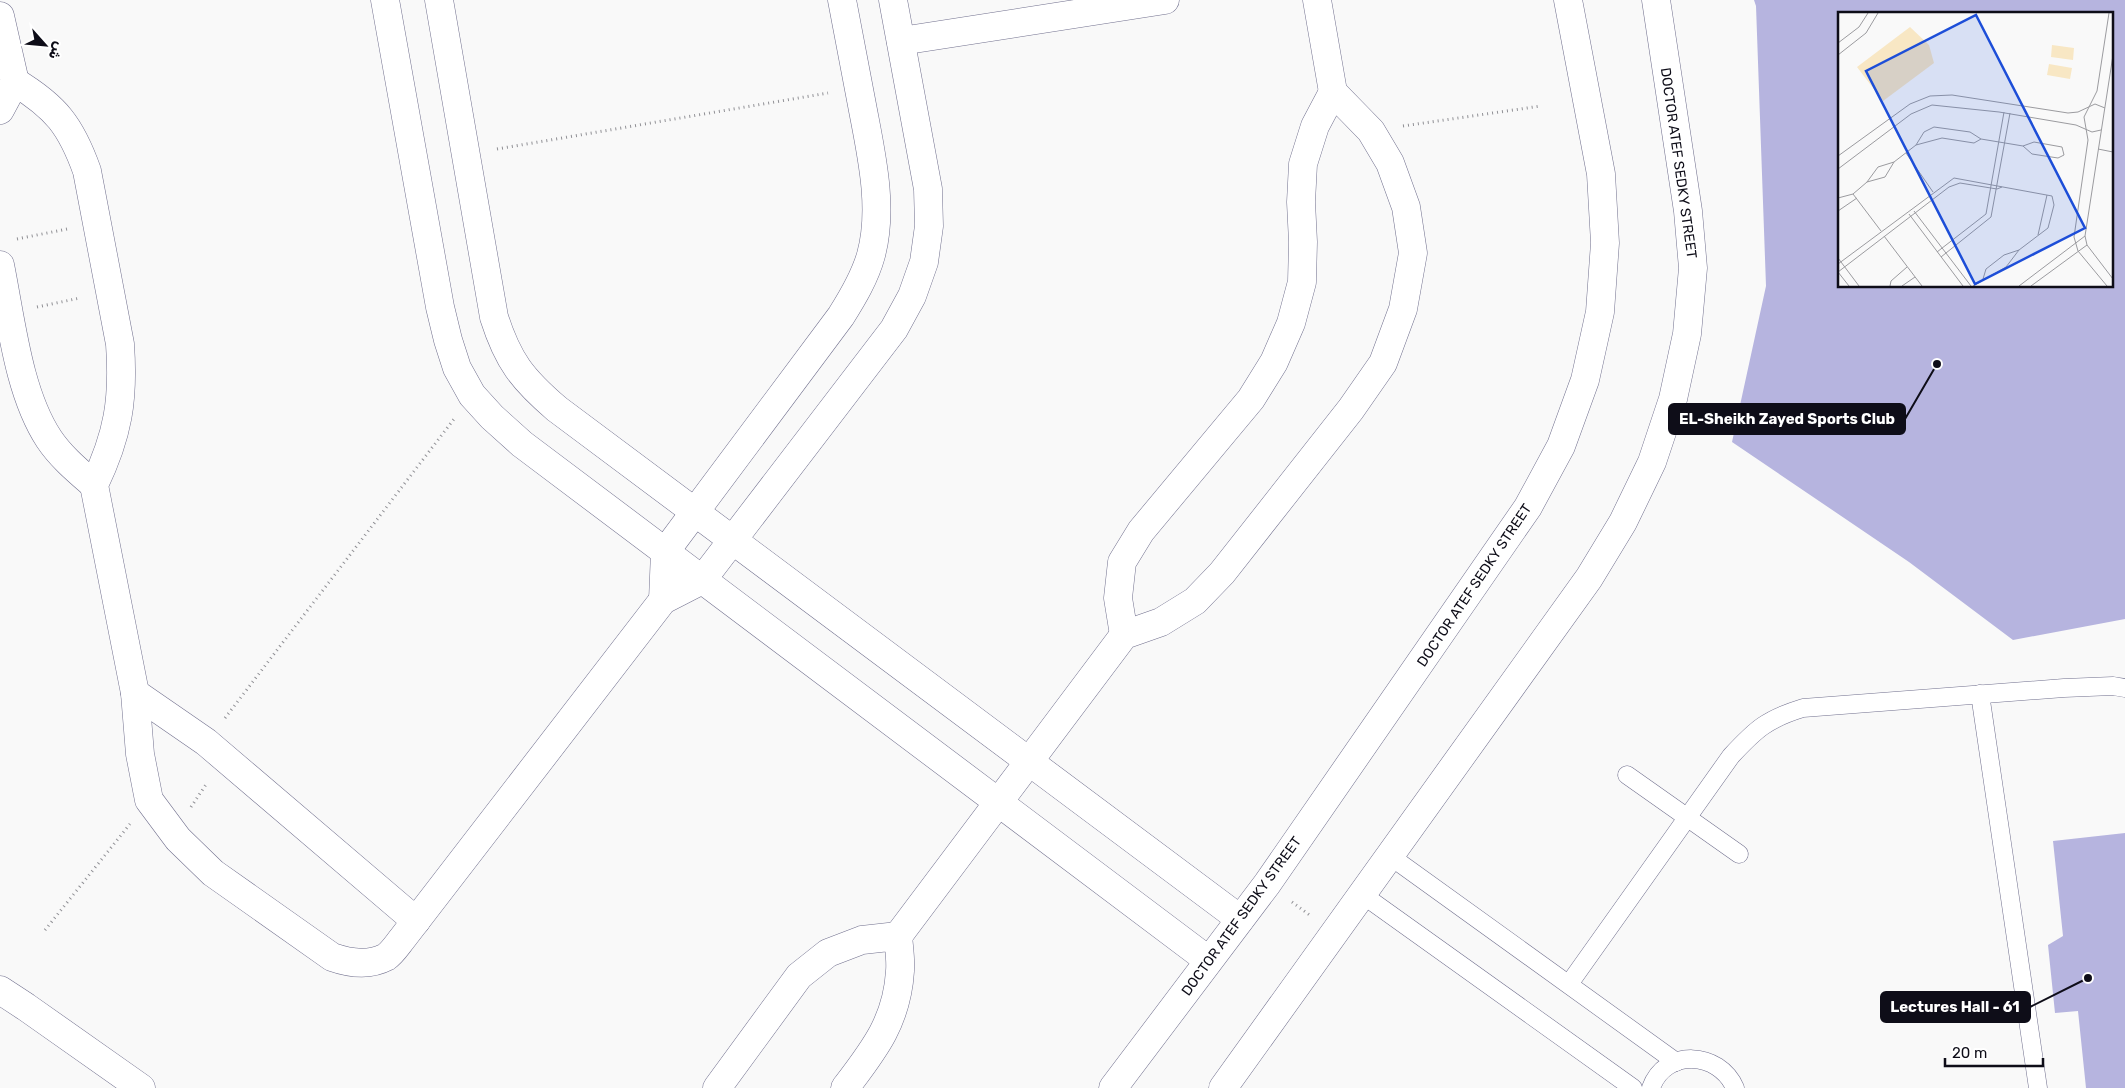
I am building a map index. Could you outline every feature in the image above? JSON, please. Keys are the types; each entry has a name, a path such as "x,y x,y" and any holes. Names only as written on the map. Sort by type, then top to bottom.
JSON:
{"street":[{"path":"385,0 440,307 457,368 472,395 492,417 522,444 1208,960"},
{"path":"438,0 494,317 502,343 515,367 532,388 557,409 1240,919"},
{"path":"663,600 665,552 836,324 859,287 871,255 876,221 870,150 842,0"},
{"path":"15,82 40,98 61,118 77,144 87,171 120,344 121,403 116,432 94,485 135,693 140,754 150,800 174,833 213,873 332,956 345,962 368,963 387,956 416,921 663,600 702,580 894,329 912,296 924,262 929,226 928,189 893,0"},
{"path":"900,40 1165,0"},
{"path":"845,1088 882,1037 895,1004 900,970 898,936 1124,635 1161,622 1195,601 1222,573 1345,417 1383,363 1403,309 1413,253 1406,206 1390,163 1371,130 1333,92 1317,0"},
{"name":"DOCTOR ATEF SEDKY STREET","path":"1113,1088 1267,884 1528,507 1561,446 1585,380 1600,312 1605,244 1601,174 1568,0"},
{"name":"DOCTOR ATEF SEDKY STREET","path":"1223,1088 1588,578 1623,522 1652,462 1673,399 1687,334 1693,268 1688,211 1656,0"},
{"path":"0,16 15,82 0,110"},
{"path":"1124,635 1118,598 1122,562 1141,531 1252,399 1274,362 1291,323 1302,282 1301,202 1303,164 1315,126 1333,92"},
{"path":"5,253 9,312 23,378 33,409 49,438 69,464 94,485"},
{"path":"135,693 215,750 416,921"},
{"path":"717,1088 799,976 828,953 862,940 898,936"},
{"path":"0,990 141,1088"}],"lane":[{"path":"1569,984 1731,756 1753,732 1777,716 1803,708 1980,694 2112,686 2125,688"},
{"path":"1980,694 2038,1088"},
{"path":"1627,775 1739,854"},
{"path":"1390,856 1676,1062"},
{"path":"1362,895 1633,1088"},
{"path":"1651,1088 1662,1070 1676,1062 1696,1059 1715,1064 1730,1077 1735,1088"}],"path":[{"path":"466,155 858,88"},
{"path":"1371,130 1541,106"},
{"path":"5,253 97,223"},
{"path":"9,312 110,292"},
{"path":"174,833 215,750 472,395"},
{"path":"45,930 150,800"},
{"path":"1267,884 1335,933"}],"building":[{"path":"1754,0 2125,0 2125,619 2013,640 1909,562 1732,442 1766,286 1756,6"},
{"path":"2125,833 2125,1088 2086,1088 2078,1011 2055,1013 2048,945 2063,936 2053,841"}],"place":[{"name":"EL-Sheikh Zayed Sports Club","path":"1937,364"},
{"name":"Lectures Hall - 61","path":"2088,978"}]}
